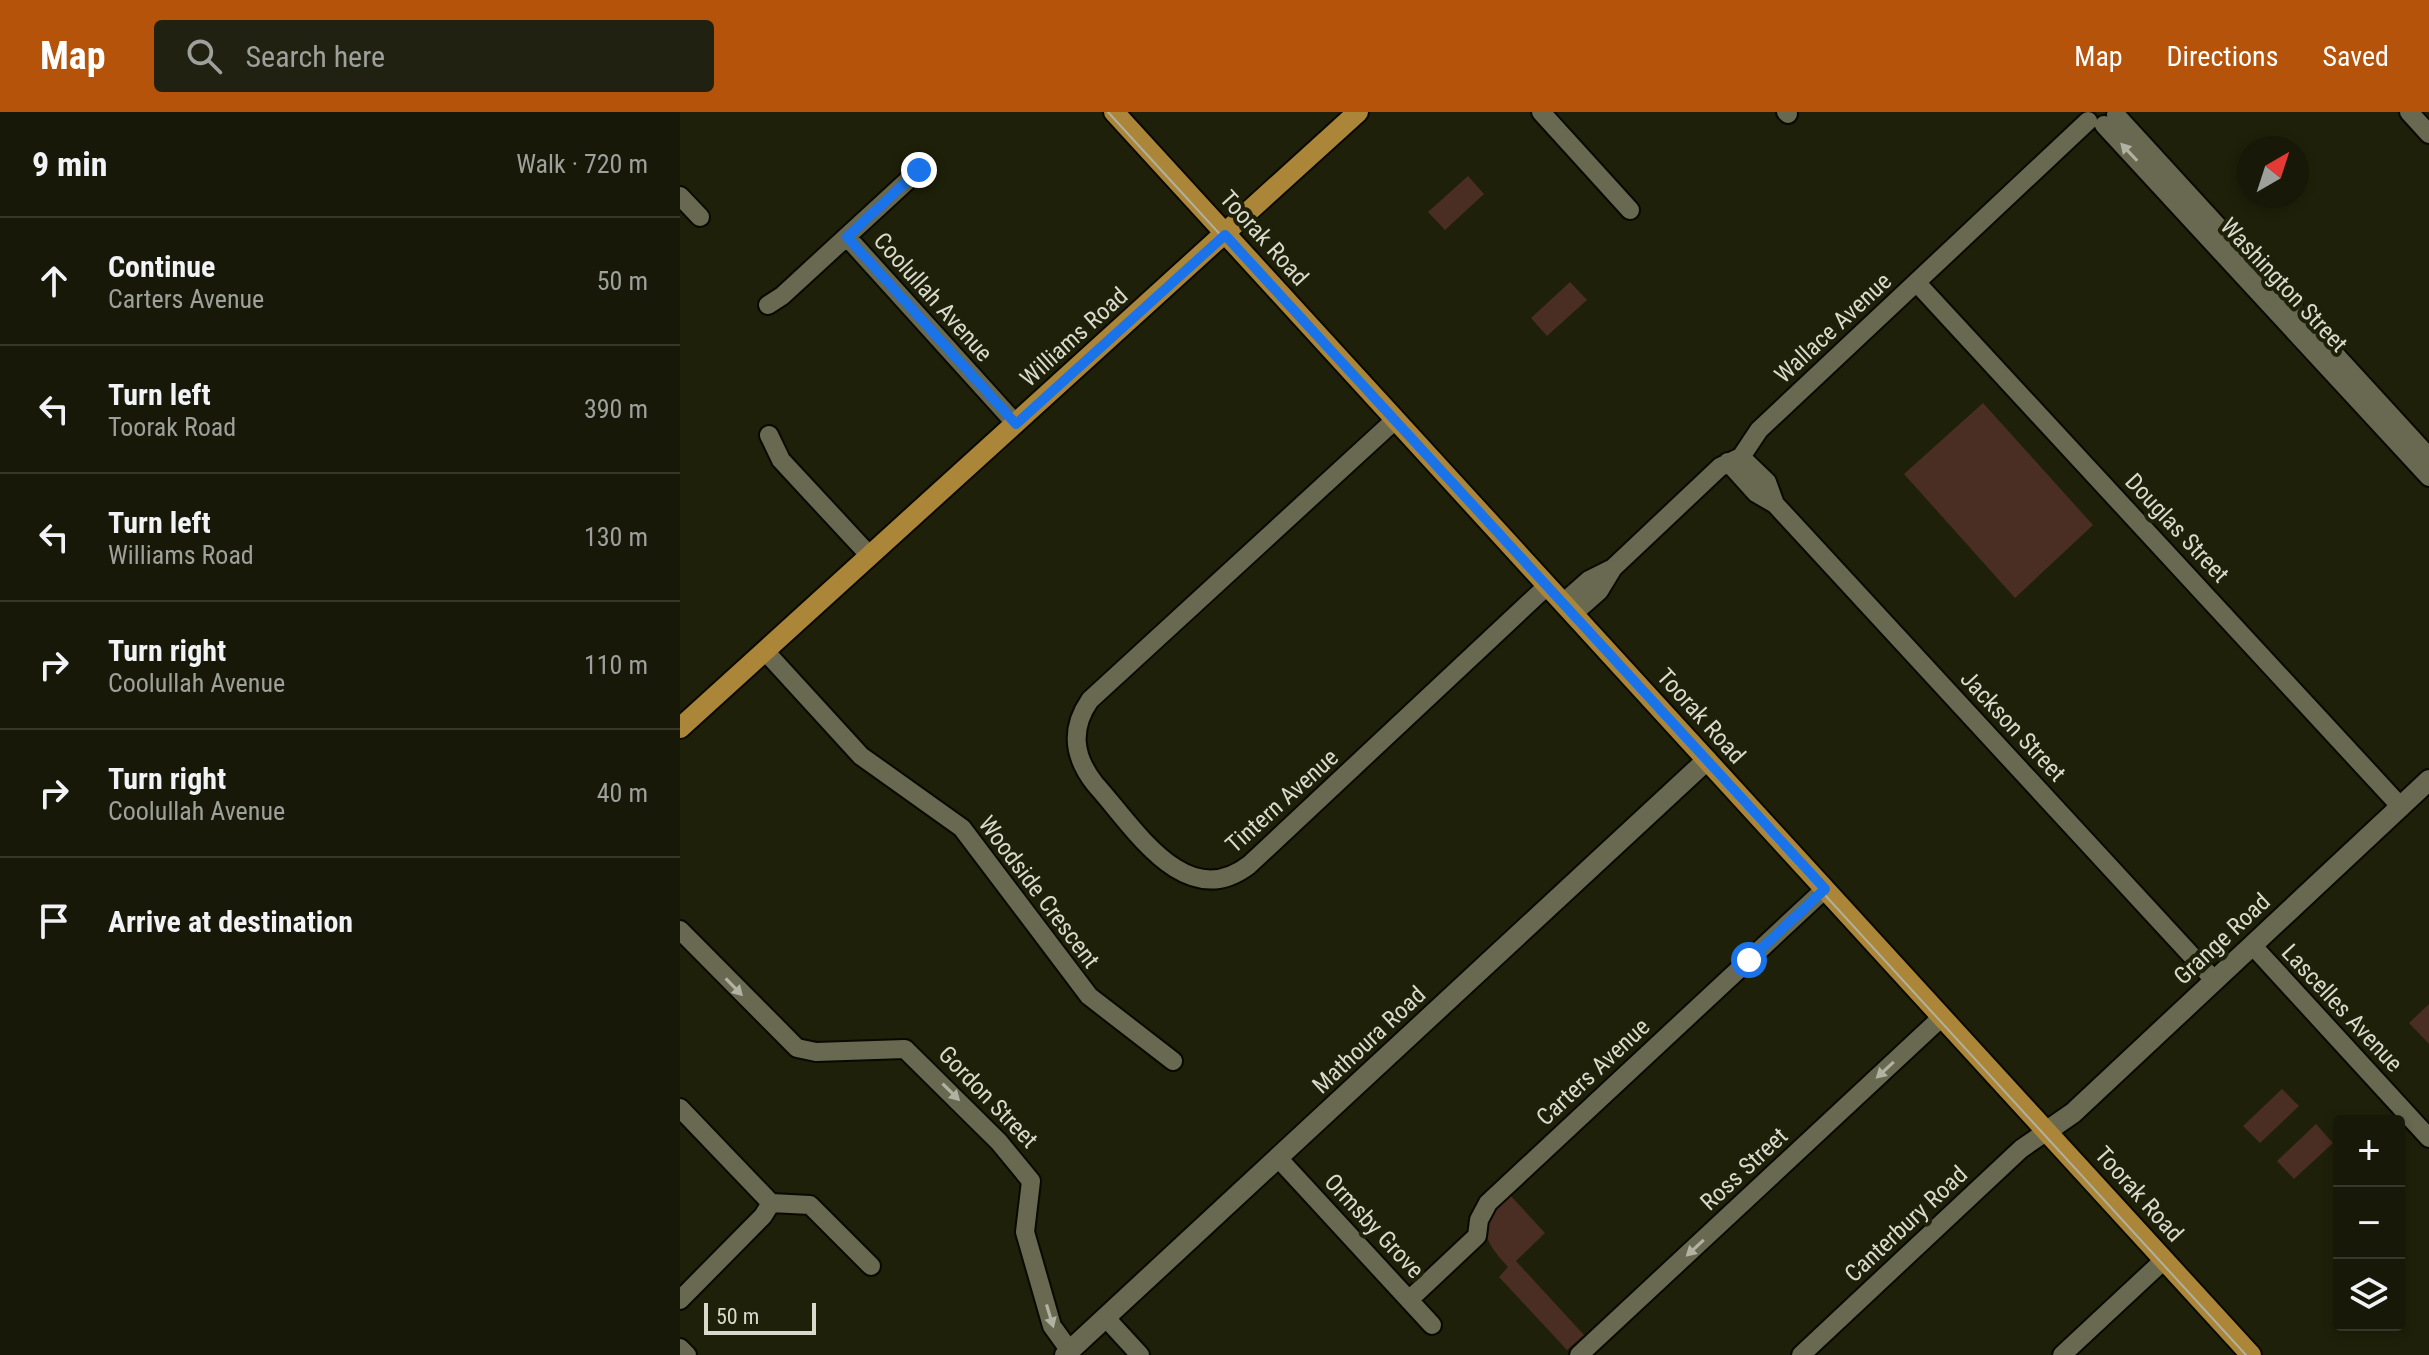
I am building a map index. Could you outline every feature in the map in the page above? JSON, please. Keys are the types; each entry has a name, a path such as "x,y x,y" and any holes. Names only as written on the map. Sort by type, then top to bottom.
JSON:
{"main road":[{"name":"Toorak Road","path":"1114,112 2251,1355"},
{"name":"Williams Road","path":"680,728 1358,112"}],"street":[{"path":"1541,112 1630,210"},
{"path":"2409,112 2429,134"},
{"name":"Wallace Avenue","path":"1568,609 1589,580 1613,568 1734,460 1759,430 2101,117"},
{"name":"Washington Street","path":"2101,117 2429,457"},
{"name":"Washington Street","path":"2101,117 2429,477"},
{"name":"Coolullah Avenue","path":"768,305 919,170"},
{"path":"680,196 700,217"},
{"name":"Coolullah Avenue","path":"847,237 1016,424"},
{"name":"Douglas Street","path":"1917,283 2401,807"},
{"name":"Tintern Avenue","path":"1395,420 1090,700 1078,722 1076,748 1085,772 1095,784 1175,870 1202,881 1229,879 1249,865 1547,586"},
{"path":"769,435 781,460 870,556"},
{"name":"Jackson Street","path":"1734,460 1756,493 1775,504 2215,981"},
{"name":"Woodside Crescent","path":"765,651 861,756 962,828 1089,996 1173,1061"},
{"name":"Mathoura Road","path":"1067,1353 1280,1160 1707,760"},
{"name":"Grange Road","path":"2047,1131 2073,1113 2429,780"},
{"name":"Carters Avenue","path":"1409,1300 1477,1236 1479,1220 1488,1203 1825,889"},
{"name":"Gordon Street","path":"680,930 788,1043 816,1052 905,1049 1009,1152 1031,1181 1025,1232 1052,1326 1067,1353"},
{"name":"Lascelles Avenue","path":"2253,946 2429,1138"},
{"name":"Ross Street","path":"1579,1355 1942,1017"},
{"path":"680,1108 771,1203 810,1205 871,1266"},
{"name":"Canterbury Road","path":"1801,1355 2021,1149 2047,1131"},
{"name":"Ormsby Grove","path":"1280,1160 1432,1325"},
{"path":"680,1300 763,1216 771,1203"},
{"path":"2062,1355 2164,1260"},
{"path":"1106,1318 1140,1355"},
{"path":"680,1348 687,1355"}],"shaded area":[{"path":"1468,176 1484,194 1445,230 1428,212"},
{"path":"1570,282 1587,300 1547,336 1531,318"},
{"path":"1983,403 2093,525 2015,598 1904,474"},
{"path":"2429,1004 2429,1044 2409,1023"},
{"path":"2282,1089 2299,1106 2260,1143 2243,1126"},
{"path":"2316,1124 2333,1143 2294,1179 2277,1161"},
{"path":"1510,1195 1545,1233 1516,1261 1584,1335 1567,1350 1499,1277 1508,1267 1488,1239 1487,1222"}],"tram line":[{"path":"1108,112 2246,1355"}],"route":[{"path":"919,170 847,237 1016,424 1225,235 1825,889 1749,960"}]}
